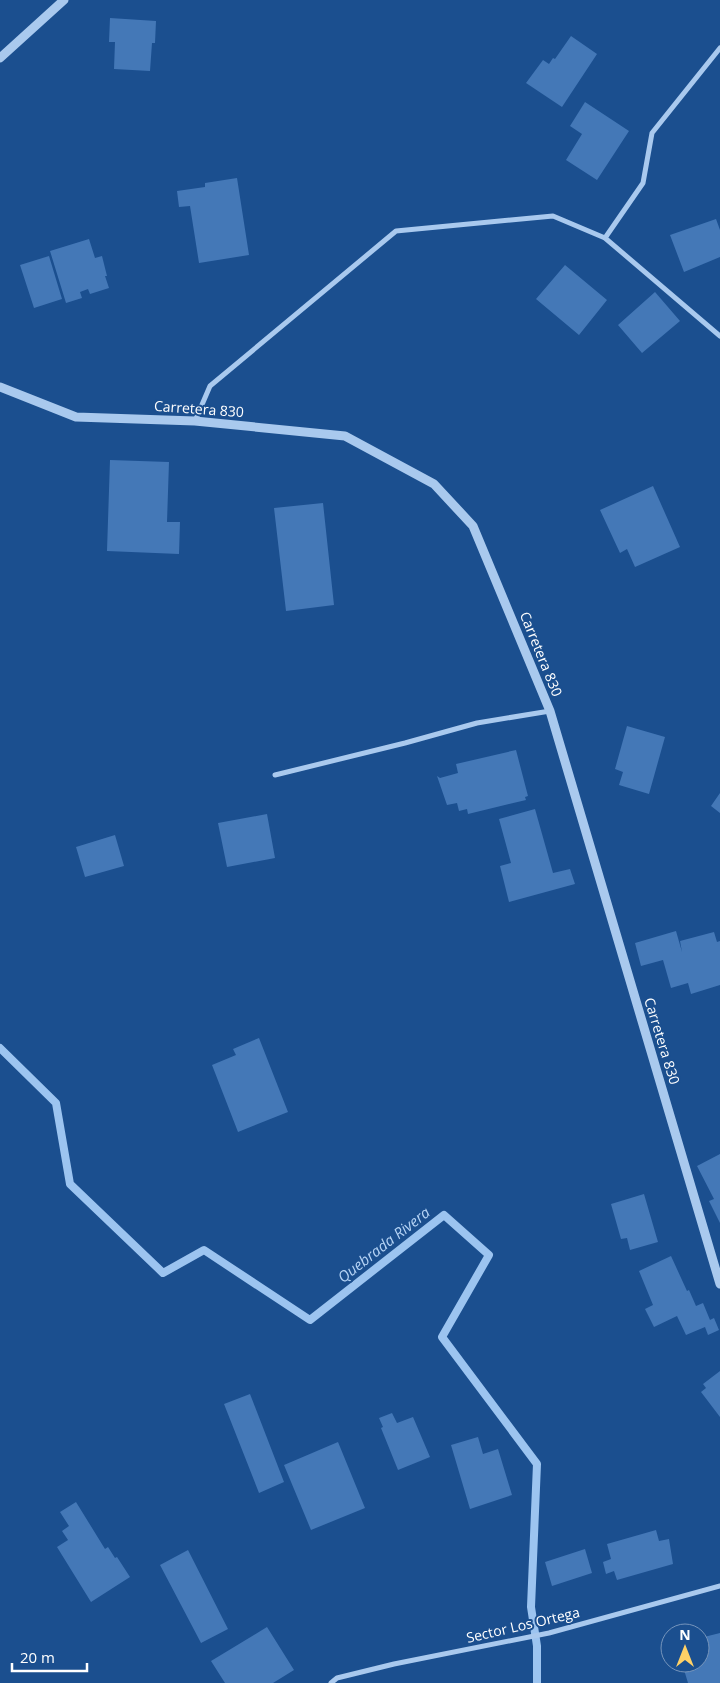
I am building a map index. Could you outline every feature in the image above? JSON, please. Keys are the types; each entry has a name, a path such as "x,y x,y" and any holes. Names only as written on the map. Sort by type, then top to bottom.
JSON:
{"street":[{"path":"0,58 64,0"},
{"path":"605,238 643,183 652,133 720,48"},
{"path":"195,421 210,386 396,230 553,216 605,238 720,336"},
{"name":"Carretera 830","path":"0,387 76,417 195,421 345,436 434,484 474,526 550,711 720,1284"},
{"path":"275,775 477,723 550,711"},
{"name":"Sector Los Ortega","path":"331,1683 337,1678 394,1664 549,1633 720,1586"}],"building":[{"path":"110,18 156,21 155,43 152,43 150,71 114,69 115,42 109,42"},
{"path":"571,36 597,54 562,107 526,83 543,60 549,64 553,58 555,59"},
{"path":"585,102 629,131 597,180 566,160 582,134 570,126"},
{"path":"237,178 249,255 199,263 190,206 179,207 177,191 205,187 205,183"},
{"path":"716,219 720,230 720,257 684,272 670,235"},
{"path":"89,239 95,258 102,256 109,288 90,294 88,289 80,292 82,298 66,303 50,251"},
{"path":"49,256 62,299 34,308 20,265"},
{"path":"565,265 607,300 579,335 536,299"},
{"path":"655,292 680,321 642,353 618,325"},
{"path":"110,460 169,462 167,522 180,522 179,554 107,551"},
{"path":"653,486 680,547 635,567 627,549 620,553 600,510"},
{"path":"323,503 334,605 286,611 274,508"},
{"path":"627,726 665,737 649,794 619,785 623,772 615,769"},
{"path":"516,750 528,796 525,797 526,800 468,814 467,809 459,811 457,803 447,805 437,776 440,778 458,773 456,764"},
{"path":"720,793 720,813 711,806"},
{"path":"535,809 553,873 570,869 575,884 509,902 500,866 511,863 499,819"},
{"path":"267,814 275,858 227,867 218,823"},
{"path":"115,835 124,866 85,877 76,847"},
{"path":"676,931 682,952 680,941 714,932 717,942 720,941 720,985 691,994 688,983 671,988 663,960 641,966 635,943"},
{"path":"259,1038 288,1112 238,1132 212,1065 236,1055 233,1049"},
{"path":"720,1154 720,1223 709,1201 714,1199 697,1166"},
{"path":"644,1194 658,1242 630,1250 627,1238 621,1239 611,1204"},
{"path":"671,1256 696,1306 703,1303 710,1320 714,1318 719,1330 708,1335 705,1327 686,1335 677,1316 654,1327 645,1309 653,1305 639,1271"},
{"path":"720,1371 720,1417 701,1392 706,1388 703,1384"},
{"path":"250,1394 284,1482 259,1493 224,1404"},
{"path":"392,1413 397,1423 413,1417 430,1457 398,1470 381,1428 383,1427 379,1418"},
{"path":"478,1437 483,1454 498,1449 512,1495 470,1509 451,1445"},
{"path":"338,1442 365,1508 311,1530 284,1465"},
{"path":"76,1502 105,1549 108,1547 115,1558 117,1557 130,1577 91,1602 57,1547 68,1540 62,1531 69,1526 60,1512"},
{"path":"656,1530 659,1541 669,1539 673,1564 617,1580 614,1571 606,1574 603,1562 611,1559 607,1544"},
{"path":"585,1549 592,1573 552,1586 545,1562"},
{"path":"188,1550 228,1629 201,1643 160,1565"},
{"path":"267,1627 294,1670 273,1683 225,1683 211,1661"},
{"path":"720,1633 720,1683 688,1683 685,1673 710,1673 710,1636"}],"waterway":[{"name":"Quebrada Rivera","path":"0,1048 56,1103 70,1184 163,1273 204,1250 310,1320 444,1215 489,1255 442,1337 537,1464 531,1607 537,1646 537,1683"}]}
